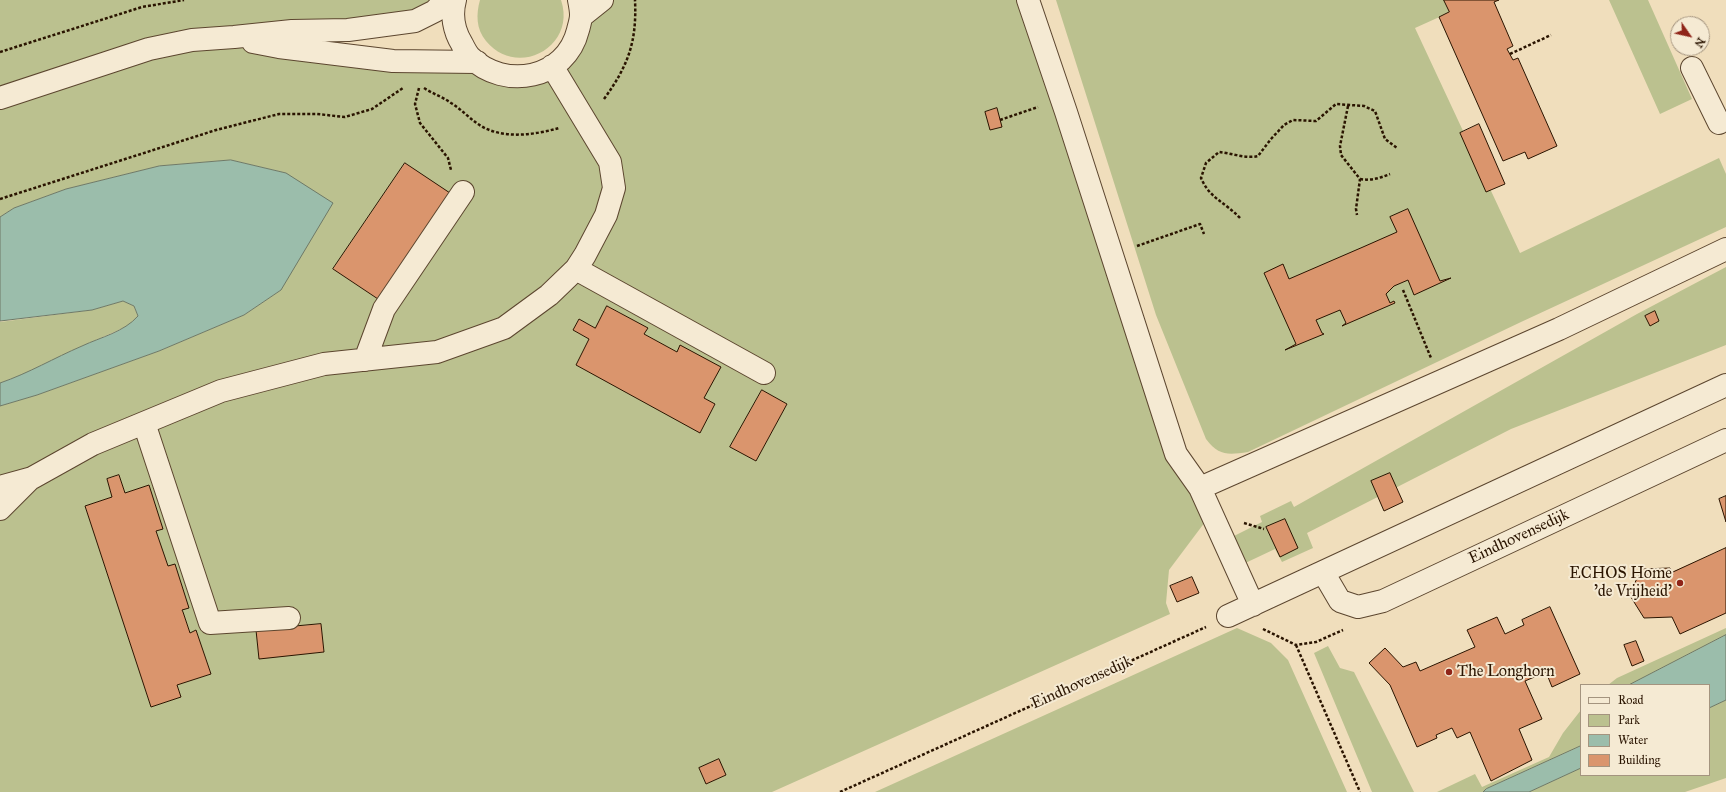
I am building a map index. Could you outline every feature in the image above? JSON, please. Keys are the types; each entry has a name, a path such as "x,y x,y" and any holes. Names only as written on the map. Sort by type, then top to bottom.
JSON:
{"street":[{"path":"0,98 149,49 192,40 292,31 348,30 415,21 434,11 444,0"},
{"path":"455,0 452,10 456,35 469,56 489,71 514,78 538,74 560,61 575,41 580,8 602,0"},
{"path":"1028,0 1176,454 1200,488 1253,605"},
{"path":"234,37 279,47 386,60 477,62"},
{"path":"0,487 32,478 93,444 221,391 324,364 436,352 504,328 549,295 576,269 606,216 614,188 610,162 552,66"},
{"path":"1692,68 1717,126"},
{"path":"365,360 384,309 463,192"},
{"path":"1200,488 1559,329 1726,248"},
{"path":"576,269 764,373"},
{"path":"1228,616 1726,385"},
{"path":"144,422 210,623 289,618"},
{"name":"Eindhovensedijk","path":"1323,572 1340,601 1358,607 1383,601 1726,440"},
{"path":"0,509 32,478"}],"path":[{"path":"0,52 142,7 184,0"},
{"path":"1510,54 1551,35"},
{"path":"0,199 216,130 278,114 317,114 345,117 372,109 397,94 409,83"},
{"path":"420,85 415,104 420,123 448,158 453,174 463,192"},
{"path":"1000,120 1061,99"},
{"path":"1240,218 1232,209 1214,198 1205,188 1201,178 1206,163 1219,152 1234,153 1251,158 1258,156 1271,138 1284,124 1293,120 1316,121 1336,104 1364,106 1375,111 1385,139 1397,148"},
{"path":"1348,106 1340,146 1341,155 1360,179 1379,179 1390,174"},
{"path":"1357,215 1356,208 1360,179"},
{"path":"1112,255 1200,224 1204,234"},
{"path":"1403,290 1441,382"},
{"name":"Eindhovensedijk","path":"840,792 1228,616"},
{"path":"1296,645 1360,792"}],"green space":[{"path":"0,0 445,0 435,11 236,37 538,74 602,0 1028,0 1146,362 1211,514 1169,570 1166,603 1170,614 772,792 0,792 0,406 37,395 159,351 244,315 281,290 286,173 231,160 159,166 66,189 14,208 0,217","holes":["405,163 452,195 381,301 333,269","608,306 647,328 644,334 677,352 704,398 715,405 700,432 576,365 589,339 573,330 579,319 595,328","762,390 787,404 756,461 731,447","119,475 125,493 149,485 156,531 190,633 196,630 211,674 177,685 181,697 151,707 85,506 112,497 107,479","321,624 324,652 259,658 256,630","699,768 726,775 706,784"]},
{"path":"480,0 561,0 564,17 560,32 552,44 541,52 528,57 513,57 499,52 486,41 480,32 478,11"},
{"path":"1056,0 1477,0 1415,28 1520,253 1719,158 1726,174 1726,227 1521,322 1248,452 1235,454 1224,453 1215,449 1206,439 1156,315"},
{"path":"1609,0 1648,0 1670,50 1670,56 1673,56 1692,99 1660,114"},
{"path":"1726,267 1726,345 1511,429 1307,533 1313,548 1282,562 1275,549 1239,566 1230,538 1262,522 1260,516 1291,501 1294,507 1637,314"},
{"path":"123,301 134,306 138,316 130,325 24,374 0,383 0,322 92,310"},
{"path":"1237,628 1271,643 1288,660 1347,792 875,792"},
{"path":"1726,628 1726,635 1631,684 1609,684 1617,678"},
{"path":"1328,646 1340,668 1354,672 1414,792 1372,792 1314,653"},
{"path":"1726,700 1726,778 1685,792 1529,792 1580,768 1580,776 1710,776 1710,708"},
{"path":"1580,711 1580,746 1486,789 1483,792 1437,792 1475,774 1482,787 1549,757 1563,733"}],"water":[{"path":"231,160 286,173 333,203 281,290 244,315 159,351 37,395 0,406 0,383 112,334 132,322 138,316 134,306 123,301 92,310 0,321 0,217 14,208 66,189 159,166"},
{"path":"1726,635 1726,700 1710,708 1710,684 1631,684"},
{"path":"1580,746 1580,768 1529,792 1483,792 1486,789"}],"building":[{"path":"1444,0 1499,0 1494,2 1513,46 1507,49 1513,60 1518,58 1557,146 1528,159 1525,152 1503,161 1439,17 1449,12"},
{"path":"997,108 1002,127 990,130 985,112"},
{"path":"1479,124 1505,184 1486,192 1460,133"},
{"path":"405,163 453,195 381,301 333,269"},
{"path":"1408,209 1440,281 1451,278 1414,295 1408,280 1394,286 1386,294 1390,303 1394,301 1395,303 1342,326 1346,323 1340,310 1316,320 1322,333 1324,334 1285,350 1296,344 1264,273 1283,264 1289,279 1397,232 1390,217"},
{"path":"607,306 648,328 644,334 677,352 680,345 721,367 704,398 715,404 700,433 576,365 589,339 573,330 579,319 595,328"},
{"path":"1655,311 1659,321 1650,326 1645,316"},
{"path":"762,390 787,404 756,461 730,447"},
{"path":"1390,473 1403,502 1384,511 1371,481"},
{"path":"119,475 125,493 149,485 163,529 156,531 168,566 175,564 189,608 182,610 190,633 196,630 211,674 177,685 181,697 151,707 85,506 112,497 107,479"},
{"path":"1726,496 1726,522 1719,499"},
{"path":"1285,519 1298,548 1280,557 1266,527"},
{"name":"ECHOS Home 'de Vrijheid'","path":"1726,548 1726,613 1680,634 1672,617 1644,618 1629,594 1642,569 1670,568 1672,572"},
{"path":"1192,577 1199,593 1177,602 1170,586"},
{"path":"1550,607 1580,674 1552,687 1546,672 1525,681 1542,719 1519,729 1532,760 1491,781 1470,732 1457,738 1452,728 1436,735 1437,738 1417,747 1390,685 1369,663 1385,648 1403,667 1416,662 1420,671 1475,647 1467,630 1497,617 1505,634 1524,625 1522,620"},
{"path":"321,624 324,652 259,659 256,630"},
{"path":"1636,641 1644,661 1632,666 1624,645"},
{"path":"719,759 726,775 706,784 699,768"}],"place":[{"name":"ECHOS Home 'de Vrijheid'","path":"1680,583"},
{"name":"The Longhorn","path":"1449,672"}]}
